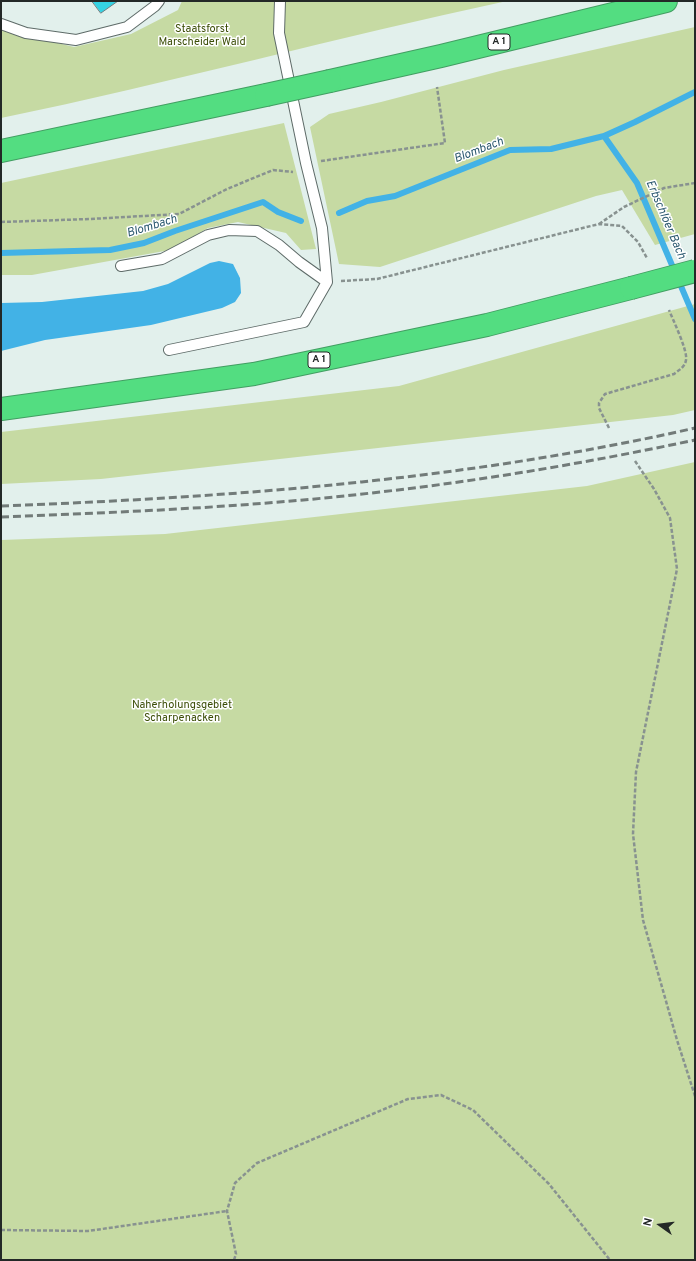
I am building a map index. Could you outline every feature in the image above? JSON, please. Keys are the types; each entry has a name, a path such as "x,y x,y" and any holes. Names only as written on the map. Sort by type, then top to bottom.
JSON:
{"highway":[{"name":"A 1","path":"1,151 330,81 666,1"},
{"name":"A 1","path":"1,409 254,374 487,325 695,271"}],"lane":[{"path":"1,24 26,33 76,40 127,27 155,6 159,1"},
{"path":"170,350 304,322 327,282 322,228 307,168 279,33 280,1"},
{"path":"121,266 162,258 208,235 229,230 257,231 279,244 299,262 327,282"}],"path":[{"path":"1,222 179,214 226,190 273,170 307,168 445,143 437,87"},
{"path":"599,224 624,207 664,188 695,183"},
{"path":"327,282 377,279 599,224 622,226 638,242 647,258"},
{"path":"609,428 599,408 599,403 605,394 674,374 682,368 686,360 686,352 669,310"},
{"path":"635,461 654,489 670,518 677,569 636,772 633,834 643,920 695,1096"},
{"path":"234,1260 236,1254 227,1211 235,1182 257,1163 408,1099 441,1095 473,1110 549,1184 610,1260"},
{"path":"1,1230 88,1230 227,1211"}],"green space":[{"name":"Staatsforst Marscheider Wald","path":"182,1 507,1 128,90 1,118 1,29 74,47 131,34 178,10"},
{"path":"695,27 695,234 655,245 622,190 596,196 380,267 339,264 310,127 329,114 504,70"},
{"path":"284,123 316,249 301,250 286,233 238,222 208,228 170,250 32,275 1,275 1,183"},
{"path":"695,304 695,410 673,415 101,479 1,484 1,432 399,386"},
{"name":"Naherholungsgebiet Scharpenacken","path":"695,462 695,1260 1,1260 1,540 165,534 587,486"}],"water":[{"path":"219,261 233,264 240,278 241,293 235,302 222,308 151,325 45,340 1,351 1,303 42,302 143,291 168,284 210,263"}],"building":[{"path":"92,1 118,1 101,13"}],"waterway":[{"name":"Blombach","path":"339,213 367,201 395,196 510,150 551,149 604,136 695,92"},
{"name":"Erbschlöer Bach","path":"604,136 637,183 695,319"},
{"name":"Blombach","path":"1,253 110,250 144,243 175,231 263,202 278,212 301,221"}],"railway":[{"path":"1,506 176,497 350,483 523,461 609,446 695,428"},
{"path":"1,517 143,511 285,502 380,492 538,470 695,440"}]}
